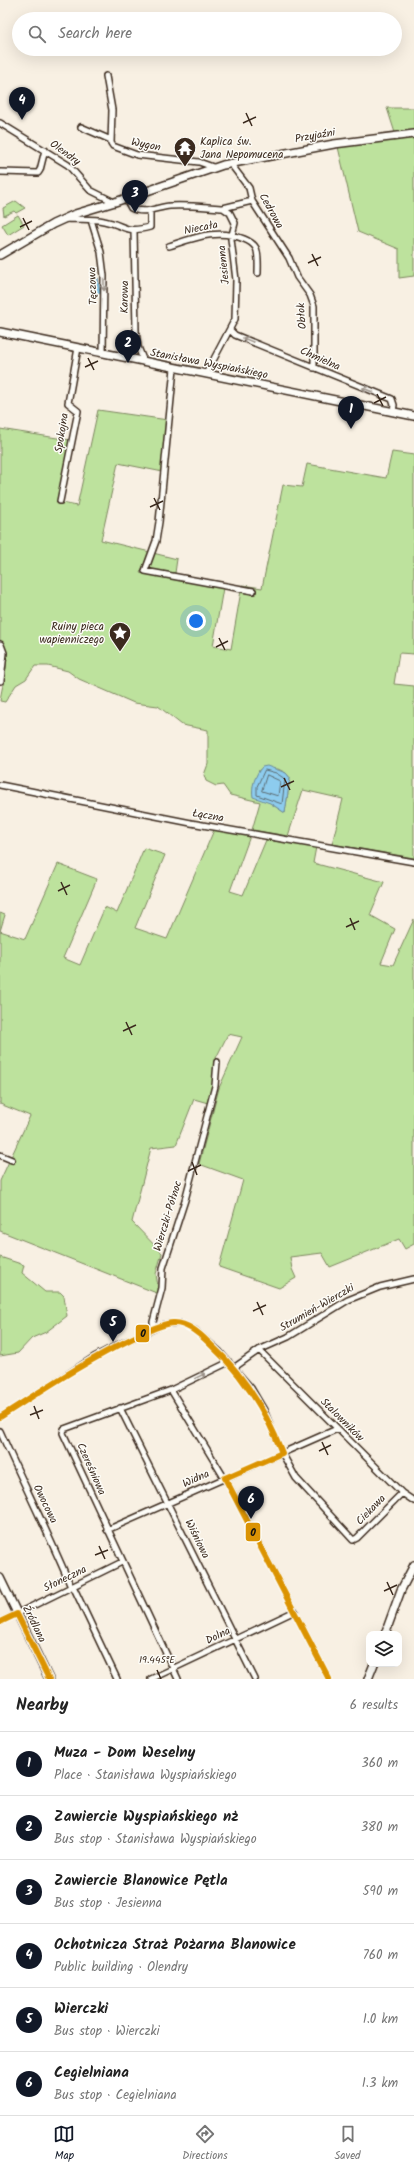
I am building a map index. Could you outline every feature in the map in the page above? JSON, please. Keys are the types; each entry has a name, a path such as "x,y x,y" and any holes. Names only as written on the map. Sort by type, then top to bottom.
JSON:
{"street":[{"path":"106,76 112,110 111,140"},
{"name":"Olendry","path":"0,123 68,165 90,190 115,202"},
{"name":"Wygon","path":"81,127 111,140 113,146 122,151 153,158 199,162 214,167"},
{"name":"Przyjaźni","path":"0,255 62,219 126,199 214,167 334,144 414,134"},
{"path":"0,172 38,173 45,150"},
{"name":"Cedrowa","path":"230,163 249,188 252,201 289,258 293,269"},
{"path":"126,199 132,209 150,210 170,206 223,208 252,201"},
{"name":"Jesienna","path":"206,374 236,319 236,280 231,243 234,220 230,213 223,208"},
{"path":"62,219 104,221 126,230 134,231 150,227 150,210"},
{"name":"Tęczowa","path":"91,220 101,252 104,276 103,353"},
{"name":"Karowa","path":"134,231 136,331 138,347 144,362"},
{"name":"Niecała","path":"169,246 197,236 223,233 232,234 254,246 257,250 258,273"},
{"name":"Obłok","path":"293,269 306,288 313,304 314,368"},
{"name":"Chmielna","path":"230,330 235,335 392,399 394,405 393,412"},
{"name":"Stanisława Wyspiańskiego","path":"0,332 414,416"},
{"name":"Spokojna","path":"60,501 78,411 68,403 78,348"},
{"path":"174,368 159,522 156,541 145,571 253,591"},
{"path":"0,645 3,653 0,680"},
{"name":"Łączna","path":"0,785 191,823 414,862"},
{"name":"Wierczki-Północ","path":"154,1329 152,1322 162,1288 163,1268 185,1200 215,1086 216,1062"},
{"path":"0,1154 12,1160"},
{"name":"Strumień-Wierczki","path":"235,1367 259,1350 288,1337 348,1300 380,1287 414,1278"},
{"path":"0,1417 94,1356 154,1329 172,1323 187,1326 195,1330 235,1367 251,1388 264,1410 282,1453"},
{"name":"Stalowników","path":"259,1350 402,1493 414,1501"},
{"name":"Czereśniowa","path":"178,1679 107,1530 63,1433 64,1429 171,1390 229,1362"},
{"path":"171,1390 225,1478 329,1679"},
{"name":"Wiśniowa","path":"120,1408 255,1679"},
{"name":"Widna","path":"107,1530 337,1429"},
{"name":"Owocowa","path":"0,1430 31,1499 40,1514 72,1587 117,1679"},
{"name":"Ciekawa","path":"282,1453 296,1478 353,1540 357,1538 402,1493"},
{"name":"Słoneczna","path":"0,1622 122,1562"},
{"path":"386,1631 401,1590 414,1565"},
{"name":"Źródlana","path":"0,1578 49,1679"},
{"name":"Dolna","path":"151,1679 295,1611"},
{"path":"368,1679 373,1667"}],"green space":[{"path":"387,108 414,108 414,276 399,278 399,249 358,232 338,147 396,136"},
{"path":"16,201 25,208 16,213 14,211 4,216 3,208"},
{"path":"18,215 24,225 8,235 2,225"},
{"path":"98,410 168,420 163,472 118,463 101,540 150,552 140,573 223,588 213,646 231,649 242,585 262,588 283,485 302,487 307,464 386,478 392,452 414,455 414,654 399,653 394,684 414,686 414,858 332,844 343,799 303,790 288,836 252,830 260,802 230,795 223,785 216,786 206,781 204,775 208,764 208,730 182,725 158,706 134,703 79,679 68,671 48,666 35,666 26,679 16,685 5,702 0,701 6,670 6,654 0,640 0,429 70,440 57,502 77,506","holes":["278,769 286,773 290,778 285,813 270,803 253,787 259,770"]},
{"path":"153,553 177,559 175,573 150,570 149,568"},
{"path":"214,830 250,836 230,891 243,895 266,840 316,847 313,863 384,882 370,915 395,929 381,963 393,965 414,919 414,1244 405,1249 399,1239 330,1267 322,1253 290,1257 292,1269 296,1278 279,1288 219,1267 243,1180 199,1164 219,1088 242,1037 228,1034 214,1062 213,1085 208,1103 194,1099 176,1145 151,1148 132,1222 162,1253 156,1274 159,1294 0,1231 0,1181 30,1116 0,1104 0,931 25,939 58,864 97,879 63,958 80,965 105,907 117,913 144,848 165,855 135,928 167,939"},
{"path":"0,913 5,915 0,931"},
{"path":"0,1257 24,1265 22,1273 45,1292 60,1292 64,1296 67,1316 46,1332 32,1338 18,1353 0,1356"}],"water":[{"path":"98,278 100,293 95,296 92,294 91,281"},
{"path":"267,766 286,773 290,778 285,813 270,803 253,797 253,785 256,777 262,767"}],"transit line":[{"name":"0","path":"0,1417 82,1366 152,1329 163,1325 178,1323 183,1324 197,1332 221,1355 243,1380 261,1407 276,1437 282,1453 225,1478 329,1679"},
{"name":"0","path":"0,1622 17,1614 49,1679"}],"place":[{"name":"Ochotnicza Straż Pożarna Blanowice","path":"22,120"},
{"name":"Kaplica św. Jana Nepomucena","path":"185,168"},
{"name":"Zawiercie Blanowice Pętla","path":"135,213"},
{"name":"Zawiercie Wyspiańskiego nż","path":"128,363"},
{"name":"Muza - Dom Weselny","path":"351,429"},
{"name":"Ruiny pieca wapienniczego","path":"120,652"},
{"name":"Wierczki","path":"113,1342"},
{"name":"Cegielniana","path":"251,1519"}]}
